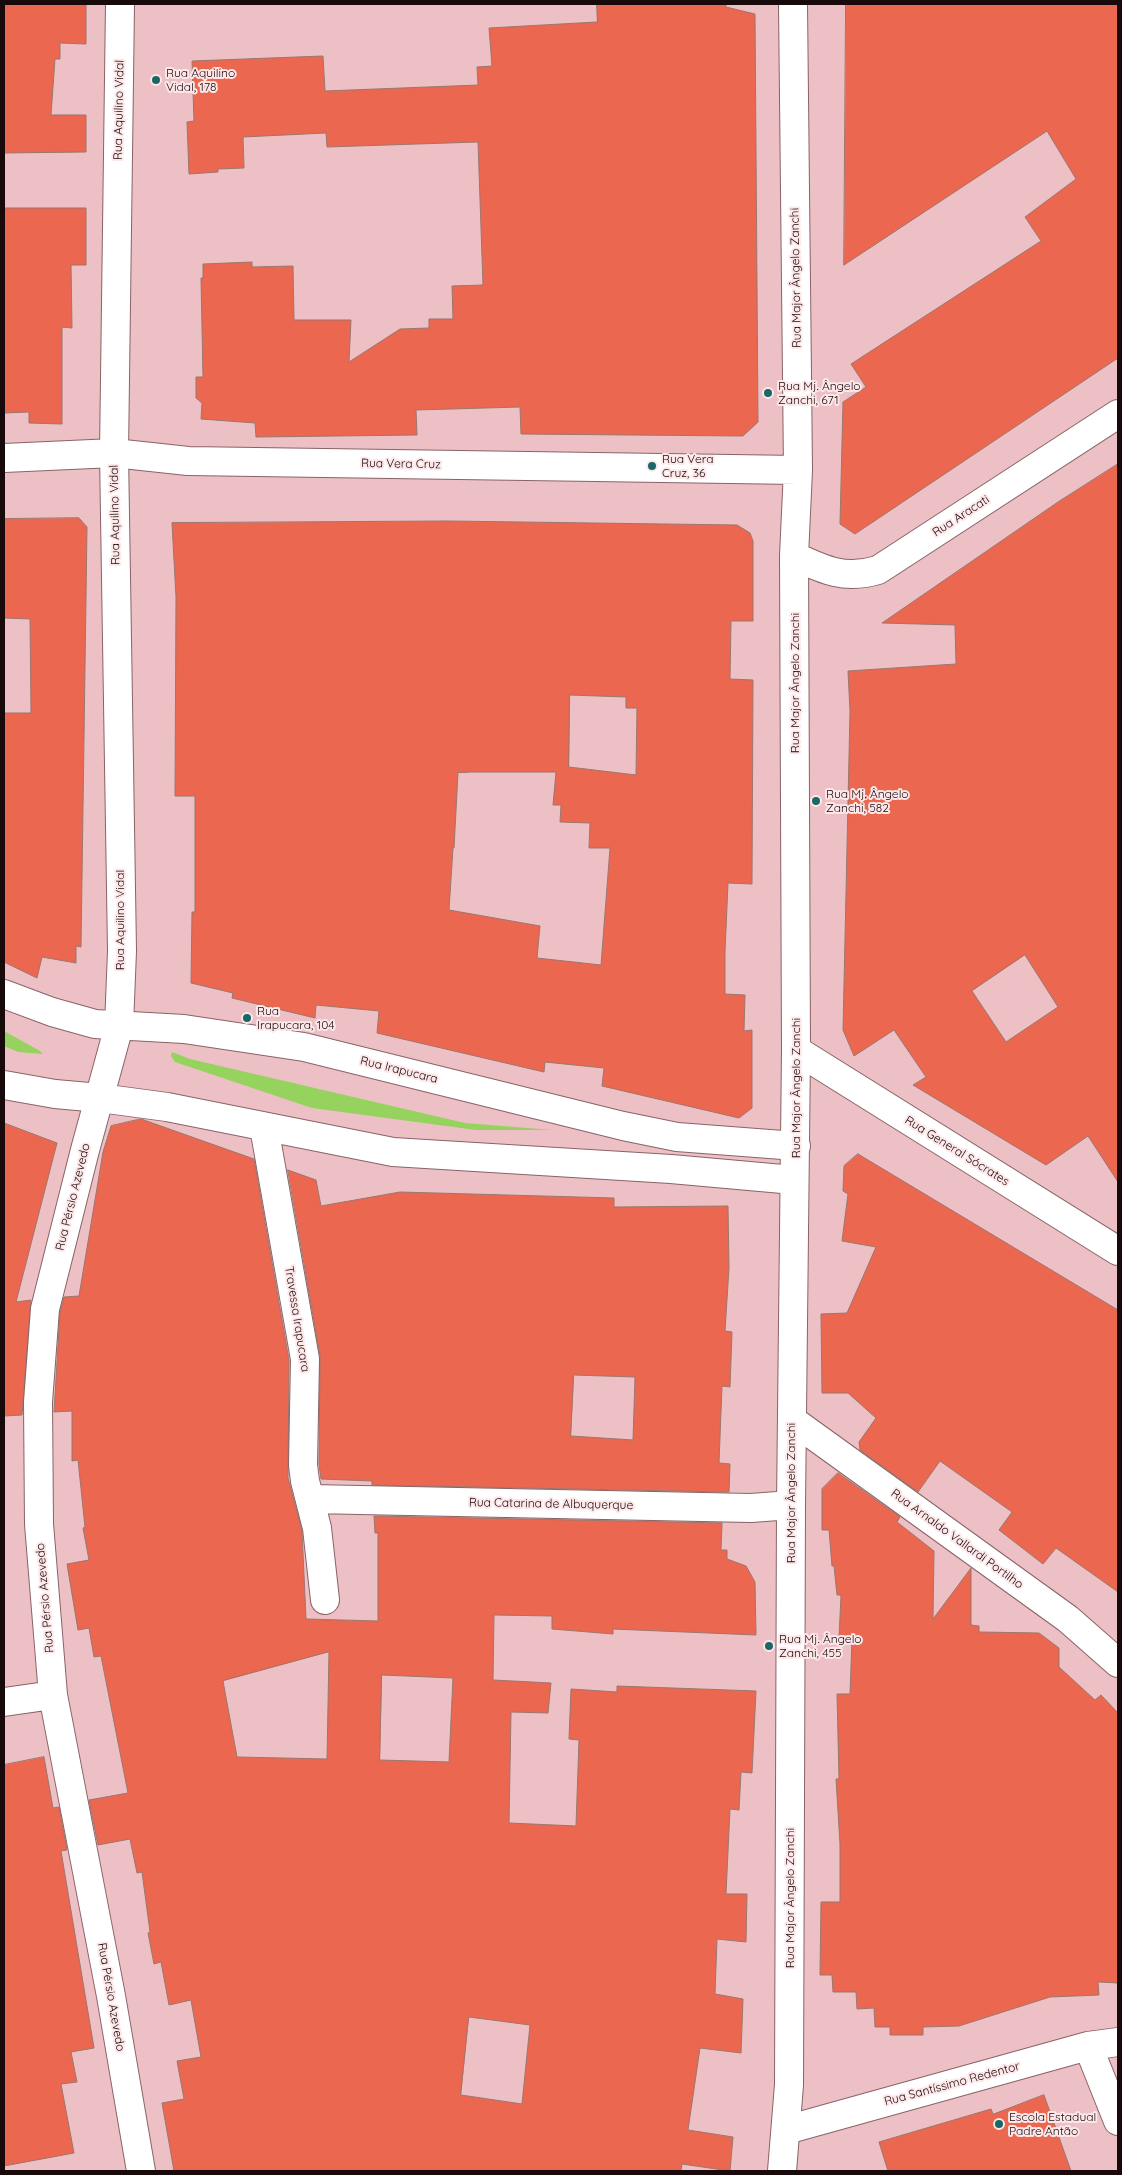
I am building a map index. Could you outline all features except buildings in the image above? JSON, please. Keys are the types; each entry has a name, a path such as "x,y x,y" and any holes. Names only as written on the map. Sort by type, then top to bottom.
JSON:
{"street":[{"name":"Rua Aquilino Vidal","path":"119,1026 122,951 114,453 120,4"},
{"name":"Rua Major Ângelo Zanchi","path":"782,2171 789,2085 791,1505 794,1180 796,1146 794,556 798,470 793,4"},
{"name":"Rua Aracati","path":"794,556 822,569 841,574 862,575 878,570 1118,414"},
{"name":"Rua Vera Cruz","path":"4,458 114,453 198,462 798,470"},
{"name":"Rua Irapucara","path":"4,994 52,1012 95,1024 184,1029 304,1047 623,1126 677,1137 796,1146"},
{"name":"Rua Pérsio Azevedo","path":"119,1026 85,1150 45,1318 38,1402 39,1524 52,1695 111,1996 141,2171"},
{"name":"Rua General Sócrates","path":"796,1050 1118,1251"},
{"path":"4,1085 55,1094 100,1098 167,1108 393,1152 671,1169 794,1180"},
{"name":"Travessa Irapucara","path":"264,1128 305,1359 303,1465 305,1481 317,1528 326,1600"},
{"name":"Rua Arnaldo Vallardi Portilho","path":"792,1420 1068,1620 1118,1663"},
{"name":"Rua Catarina de Albuquerque","path":"311,1499 741,1508 791,1505"},
{"path":"4,1702 52,1695"},
{"name":"Rua Santíssimo Redentor","path":"786,2130 1088,2046 1118,2042"},
{"path":"1088,2046 1118,2121"}],"green space":[{"path":"4,1031 43,1054 18,1052 4,1046"},
{"path":"172,1052 190,1059 465,1123 552,1130 476,1130 312,1108 175,1062 171,1056"}],"place":[{"name":"Rua Aquilino Vidal, 178","path":"156,80"},
{"name":"Rua Mj. Ângelo Zanchi, 671","path":"768,393"},
{"name":"Rua Vera Cruz, 36","path":"652,466"},
{"name":"Rua Mj. Ângelo Zanchi, 582","path":"816,801"},
{"name":"Rua Irapucara, 104","path":"247,1018"},
{"name":"Rua Mj. Ângelo Zanchi, 455","path":"769,1646"},
{"name":"Escola Estadual Padre Antão","path":"999,2124"}]}
